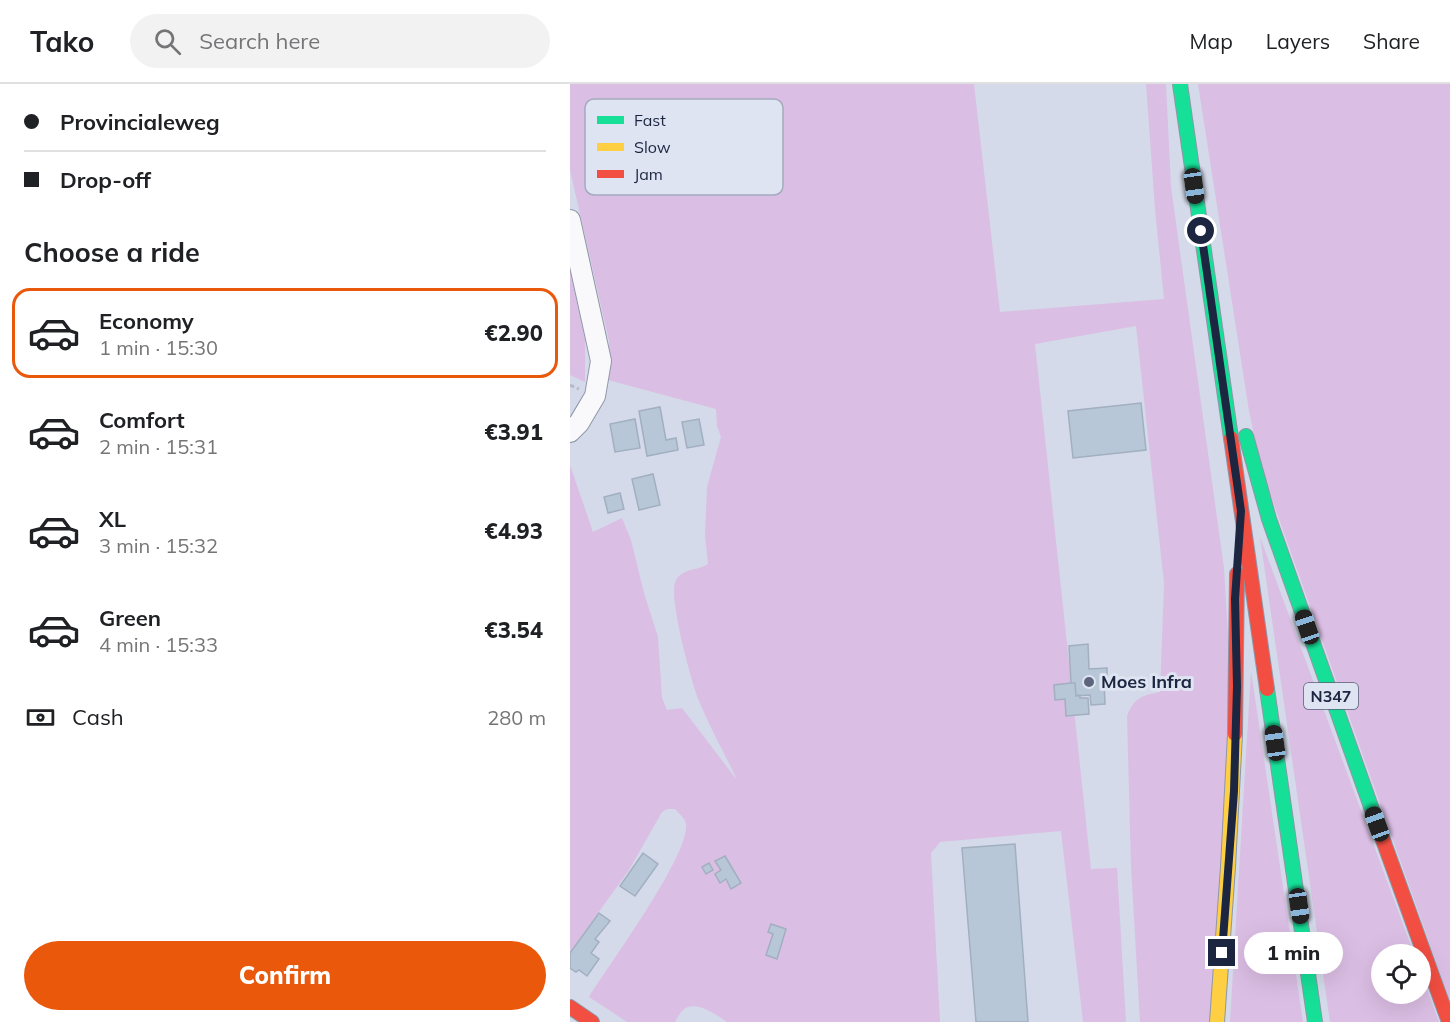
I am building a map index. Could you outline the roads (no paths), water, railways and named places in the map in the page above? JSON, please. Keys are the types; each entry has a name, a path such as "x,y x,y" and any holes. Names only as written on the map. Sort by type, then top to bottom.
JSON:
{"main road":[{"name":"N347","path":"1180,84 1315,1022"},
{"name":"N347","path":"1221,367 1251,451 1273,530 1449,1022"},
{"name":"N347","path":"1217,1022 1234,791 1237,686 1235,599 1241,511"},
{"path":"570,1007 592,1022"}],"street":[{"path":"570,220 600,361 595,396 579,423 570,432"}],"place":[{"name":"Moes Infra","path":"1089,682"}]}
